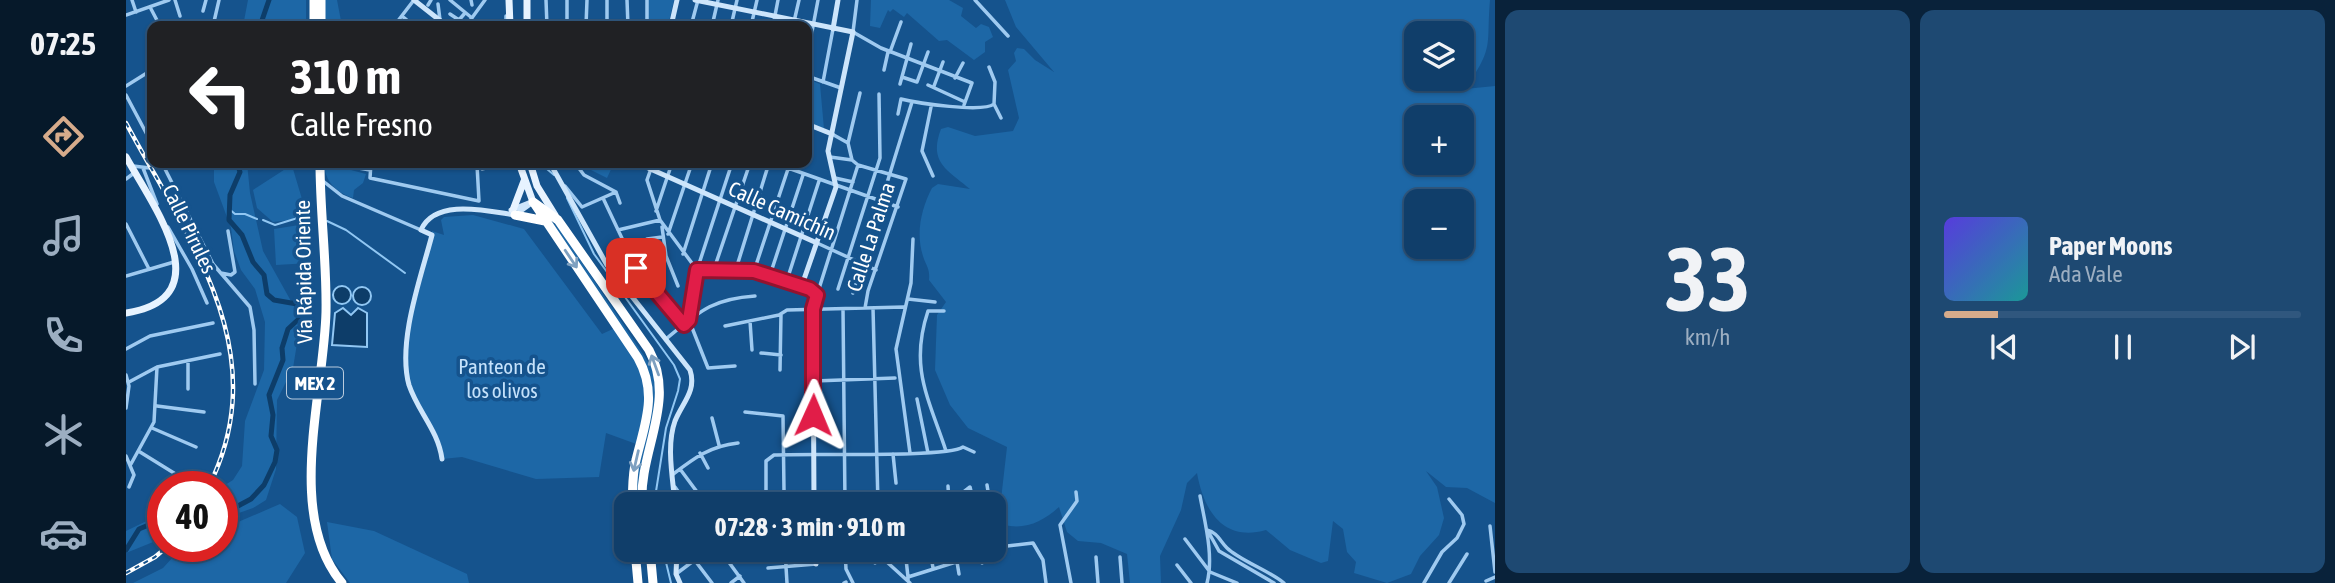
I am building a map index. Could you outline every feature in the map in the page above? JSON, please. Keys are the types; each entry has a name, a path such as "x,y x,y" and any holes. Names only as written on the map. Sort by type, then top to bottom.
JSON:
{"highway":[{"path":"314,0 314,21"},
{"path":"321,0 321,21"},
{"name":"MEX 2","path":"315,168 320,312 309,461 309,518 317,553 339,583"},
{"name":"Vía Rápida Oriente","path":"320,168 326,312 314,449 313,517 321,551 339,583"},
{"path":"533,202 558,220 649,350 658,370 660,401 643,474 642,492"},
{"path":"533,202 638,358 649,380 650,409 634,470 633,492"},
{"path":"511,213 545,221"},
{"path":"636,562 638,583"},
{"path":"649,562 650,583"}],"main road":[{"path":"508,0 508,21"},
{"path":"527,0 527,21"},
{"path":"126,157 162,220 176,261 173,284 164,300 151,308 126,313"},
{"path":"520,168 533,202"},
{"path":"531,168 535,183 558,220"},
{"path":"523,178 535,183"},
{"path":"511,213 523,178"},
{"path":"533,202 535,183"}],"street":[{"path":"132,0 136,12"},
{"path":"126,15 169,0"},
{"path":"175,0 180,16"},
{"path":"203,11 206,0"},
{"path":"214,21 219,0"},
{"path":"398,21 414,0 440,20"},
{"path":"428,5 431,0"},
{"path":"450,0 472,18"},
{"path":"470,21 485,0"},
{"path":"547,0 547,21"},
{"path":"567,0 567,21"},
{"path":"586,21 587,0"},
{"path":"607,0 607,21"},
{"path":"628,0 628,21"},
{"path":"647,0 647,21"},
{"path":"672,21 677,0"},
{"path":"692,21 697,0 786,21"},
{"path":"732,21 737,0"},
{"path":"752,21 757,0"},
{"path":"774,21 778,0"},
{"path":"794,21 799,0"},
{"path":"812,34 818,0"},
{"path":"822,82 838,0"},
{"path":"802,285 836,187 829,156 857,0"},
{"path":"975,0 1008,36"},
{"path":"713,21 717,3"},
{"path":"438,4 440,20"},
{"path":"150,7 157,21"},
{"path":"450,14 458,20 465,13"},
{"path":"402,15 409,21"},
{"path":"884,71 901,22"},
{"path":"814,25 853,32 889,52 972,83 965,104"},
{"path":"900,85 911,44"},
{"path":"902,77 917,82 928,52"},
{"path":"934,87 943,62"},
{"path":"955,78 962,63"},
{"path":"989,67 995,82 994,104 1001,118"},
{"path":"126,86 147,73"},
{"path":"812,78 841,88"},
{"path":"928,85 965,104 985,109 994,104"},
{"path":"852,160 848,143 860,93"},
{"path":"838,289 880,159 879,94"},
{"path":"126,95 147,133"},
{"path":"898,114 901,99 931,107 965,104"},
{"path":"853,293 912,102"},
{"path":"931,107 922,151 933,176"},
{"path":"812,126 848,143"},
{"path":"829,156 852,160 858,165 891,173"},
{"path":"814,492 813,309 858,165"},
{"path":"126,179 133,169 147,166"},
{"name":"Calle Pirules","path":"143,168 162,220 192,269 207,303"},
{"path":"165,168 219,273 243,296 250,307 254,330 255,384"},
{"path":"359,168 370,170 370,178 479,201 477,168"},
{"path":"553,168 607,265 664,341 688,368 692,381 688,398 674,423 674,492"},
{"path":"579,168 584,175 616,192 620,203"},
{"path":"651,168 647,180 656,211 668,234 697,270"},
{"name":"Calle Camichín","path":"655,168 685,185 876,270"},
{"path":"656,211 671,168"},
{"path":"668,234 690,168"},
{"path":"683,254 710,168"},
{"path":"730,168 697,270 689,320 708,368 735,366"},
{"path":"714,269 748,168"},
{"path":"736,269 752,215 770,168"},
{"path":"786,168 898,207"},
{"path":"754,271 789,169"},
{"name":"Calle La Palma","path":"866,308 905,177 891,173"},
{"path":"770,275 803,175"},
{"path":"320,178 342,196 432,234 409,330 407,357 409,383 417,404 434,430 442,459"},
{"path":"832,178 853,183"},
{"path":"787,280 819,181"},
{"path":"564,186 582,207 616,192"},
{"path":"603,198 636,268 684,325"},
{"path":"421,230 429,217 438,213 462,209 511,213 533,202"},
{"path":"618,230 661,222"},
{"path":"661,222 666,256 678,286"},
{"path":"126,224 149,270"},
{"path":"219,273 231,275 235,272 228,231"},
{"path":"647,239 663,237"},
{"path":"910,453 896,349 902,313 908,299 913,239"},
{"path":"651,260 666,256"},
{"path":"126,276 176,261"},
{"path":"607,265 649,282"},
{"path":"697,270 754,271 802,285 817,295"},
{"path":"664,341 689,320 726,298 755,296"},
{"path":"908,299 935,302"},
{"path":"895,307 902,313"},
{"path":"724,326 781,314 787,310 904,307"},
{"path":"873,308 877,492"},
{"path":"843,309 845,492"},
{"path":"944,311 928,311 919,352 925,395 945,452"},
{"path":"780,370 781,314"},
{"path":"750,320 752,350"},
{"path":"126,349 150,336 213,323"},
{"path":"761,352 781,355"},
{"path":"129,382 157,367 220,354"},
{"path":"188,361 188,388"},
{"path":"131,464 152,428 157,406 157,367"},
{"path":"126,375 129,382 126,408"},
{"path":"814,382 895,378"},
{"path":"917,398 928,453"},
{"path":"157,406 204,412"},
{"path":"745,411 783,416 784,491"},
{"path":"712,418 719,445"},
{"path":"152,428 197,447"},
{"path":"672,475 701,453 719,445 738,443"},
{"path":"766,492 766,461 769,457 784,454 928,453 963,447 974,452"},
{"path":"140,452 171,471"},
{"path":"701,453 708,468"},
{"path":"893,453 896,483"},
{"path":"126,456 134,475 130,487"},
{"path":"680,469 697,492"},
{"path":"673,485 678,492"},
{"path":"987,485 988,492"},
{"path":"947,486 948,492"},
{"path":"1071,583 1069,558 1060,525 1077,501 1076,492"},
{"path":"1200,496 1207,531 1210,572 1207,583"},
{"path":"1424,583 1442,552 1457,538 1464,524 1462,515 1449,499"},
{"path":"1486,581 1495,574 1490,526"},
{"path":"1207,531 1213,532 1228,550 1284,583"},
{"path":"1207,531 1219,551 1274,583 1276,577"},
{"path":"1185,539 1210,572 1237,583"},
{"path":"1006,546 1033,543 1043,560 1046,583"},
{"path":"1449,583 1467,554"},
{"path":"1096,557 1098,583"},
{"path":"1120,557 1122,583"},
{"path":"676,562 676,574 680,583"},
{"path":"676,574 691,562"},
{"path":"697,562 712,583"},
{"path":"729,562 744,583"},
{"path":"785,562 787,583"},
{"path":"847,562 846,581 853,583"},
{"path":"888,562 909,580"},
{"path":"907,562 909,580"},
{"path":"932,562 933,569"},
{"path":"909,580 956,562 959,574"},
{"path":"768,568 816,564"},
{"path":"1177,565 1191,583"},
{"path":"731,583 740,576"}],"green space":[{"path":"248,0 306,0 306,21 244,21"},
{"path":"323,0 337,0 341,21 323,21"},
{"path":"648,0 674,0 669,21 648,21"},
{"path":"871,0 949,0 963,8 961,16 976,28 981,24 989,27 993,37 985,42 985,52 974,60 947,40 939,41 907,13 904,17 893,9 890,12 888,10 880,28 870,26"},
{"path":"1005,0 1490,0 1487,46 1474,75 1474,21 1404,21 1404,91 1474,91 1474,88 1495,86 1495,503 1467,488 1446,487 1426,471 1437,487 1444,518 1439,535 1420,556 1411,574 1387,583 1354,573 1356,562 1347,552 1343,529 1333,521 1328,561 1321,563 1290,550 1266,530 1251,533 1228,528 1218,521 1211,511 1197,473 1187,483 1181,510 1160,556 1161,583 1130,583 1127,554 1101,543 1078,541 1067,532 1059,507 1034,523 1006,525 1006,492 1002,492 1007,447 968,428 950,405 935,370 937,315 946,302 929,280 920,241 922,213 932,188 938,184 970,189 942,165 937,150 941,129 948,127 975,136 1013,131 1019,118 1008,70 1016,61 1014,53 1017,48 1024,49 1054,72 1016,27"},
{"path":"812,81 820,84 824,129 812,124"},
{"path":"214,168 248,168 250,193 263,251 301,319 293,368 277,400 276,469 266,500 238,513 238,472 242,466 245,421 264,370 265,322 255,289 241,270 234,251 231,228 214,182"},
{"path":"287,168 293,169 305,209 291,220 273,222 257,208 253,190"},
{"path":"325,168 343,168 366,174 363,183 354,190 353,198 341,193 326,175"},
{"path":"587,168 612,168 607,178"},
{"path":"540,208 561,231 653,369 658,386 642,492 635,492 635,473 653,403 651,380"},
{"name":"Panteon de los olivos","path":"473,215 524,229 602,334 615,328 641,372 645,407 639,445 606,433 599,477 536,479 462,457 442,459 436,438 415,400 408,380 408,342 432,231 444,235 441,220 444,217"},
{"path":"299,225 307,235 310,263 276,265 274,229"},
{"path":"280,504 297,517 305,553 286,583 133,583 163,568 168,562 238,562 238,522"},
{"path":"147,521 147,544 126,553 126,531"},
{"path":"327,522 374,531 467,574 469,583 350,583 332,559"}],"shaded area":[{"path":"338,286 346,286 351,295 349,302 338,304 333,299 333,291"},
{"path":"358,287 366,287 371,296 369,303 358,305 353,300 353,292"},
{"path":"343,308 351,315 358,308 367,313 367,347 332,345 335,313"}],"waterway":[{"path":"262,21 269,0"},
{"path":"238,506 251,499 264,485 275,462 277,450 271,436 273,415 269,395 283,360 282,348 288,329 302,316 297,304 274,300 267,294 264,275 253,262 242,235 229,220 230,195 240,172 239,168"},
{"path":"546,168 554,175"},
{"path":"567,198 594,254 674,365 680,379 666,428 656,492"},
{"path":"228,208 235,214 245,214 257,219"},
{"path":"263,220 275,225 304,216"},
{"path":"327,221 346,230 405,273"},
{"path":"126,550 139,529 147,526"},
{"path":"666,562 671,583"}],"railway":[{"path":"126,123 147,160"},
{"path":"151,168 197,253 216,297 229,342 233,389 227,436 214,471"},
{"path":"126,573 147,561"}],"route":[{"path":"636,268 684,325 689,320 697,270 754,271 810,289 817,295 813,309 813,415"}]}
